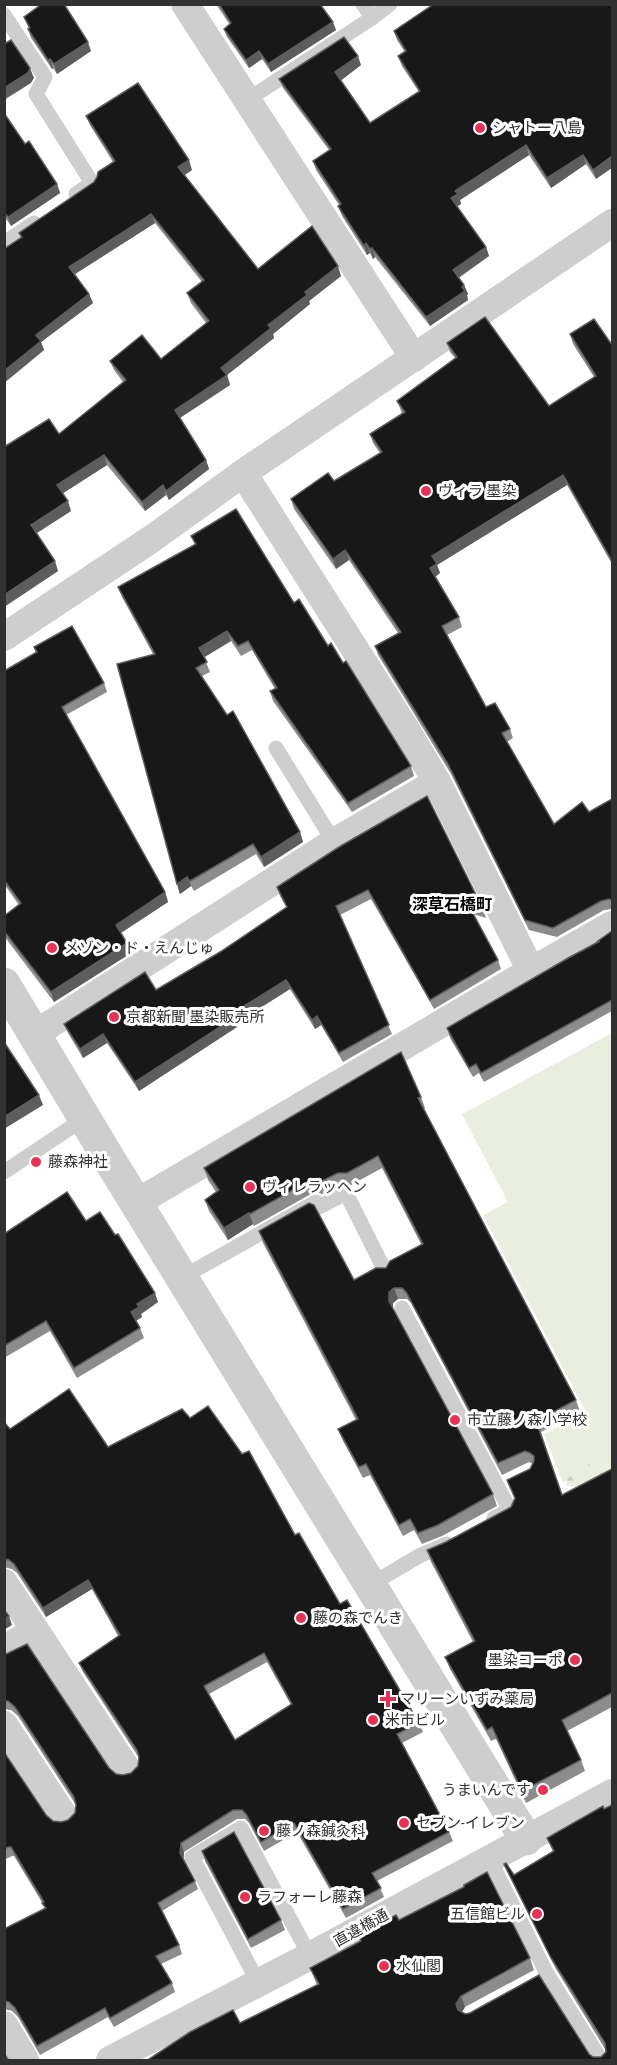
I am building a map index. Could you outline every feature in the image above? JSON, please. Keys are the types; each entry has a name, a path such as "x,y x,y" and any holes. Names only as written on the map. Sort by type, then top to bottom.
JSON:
{"street":[{"path":"185,4 414,358"},
{"path":"4,636 153,538 243,473 612,224"},
{"path":"243,473 437,782 531,970"},
{"path":"35,1034 334,842 437,782"},
{"path":"136,1203 531,970 612,925"},
{"path":"8,996 35,1034 181,1278 526,1839"},
{"path":"4,1583 126,1768"},
{"path":"4,1649 35,1631"},
{"path":"4,1725 63,1815"},
{"name":"直違橋通","path":"110,2061 144,2052 258,1982 612,1793"},
{"path":"4,2025 26,2061"}],"lane":[{"path":"363,4 372,18"},
{"path":"247,100 390,4"},
{"path":"4,15 45,77 36,94 92,183 63,203"},
{"path":"4,243 44,216"},
{"path":"276,748 334,842"},
{"path":"4,1172 85,1118"},
{"path":"181,1278 316,1202 319,1207 346,1193 385,1271"},
{"path":"402,1308 503,1486 510,1510 482,1525"},
{"path":"370,1585 419,1556 464,1535"},
{"path":"258,1982 192,1857 241,1828 310,1956"},
{"path":"489,1858 542,1977 601,2061"}],"green space":[{"path":"612,1033 612,1454 563,1483 544,1434 586,1412 483,1215 508,1202 462,1114"},
{"path":"612,1449 612,1473 577,1487 566,1485 568,1478"}],"building":[{"path":"42,4 64,4 88,42 54,64 50,59 48,60 28,29 30,28 24,17"},
{"path":"219,4 320,4 333,22 268,64 259,51 246,60 224,29 231,23"},
{"path":"434,4 612,4 612,156 593,170 583,155 547,178 526,145 455,191 458,194 451,198 486,247 453,270 464,285 462,287 465,291 426,317 372,248 370,249 366,243 364,246 338,206 341,204 313,161 331,149 279,79 344,37 358,56 335,72 370,123 420,91 398,56 406,51 394,31"},
{"path":"11,40 30,68 28,73 4,88 4,44"},
{"path":"138,83 189,160 178,167 258,269 312,226 338,266 305,292 307,295 268,325 271,328 221,368 227,375 175,410 206,460 166,491 163,485 142,502 104,455 57,485 68,501 31,525 55,561 4,595 4,447 49,419 59,434 126,380 110,361 142,335 161,359 209,321 187,293 204,280 151,214 69,267 89,294 36,335 41,341 4,371 4,249 22,237 19,233 94,182 98,172 115,161 86,116"},
{"path":"4,113 25,144 29,141 57,184 8,217 4,212"},
{"path":"485,317 549,406 596,376 570,334 594,319 612,345 612,561 563,475 432,556 437,564 430,568 459,617 442,626 486,707 495,703 510,729 502,733 554,824 582,802 589,812 612,799 612,900 601,901 553,928 525,920 448,764 375,646 401,632 345,550 333,559 291,499 328,473 334,481 382,452 370,434 405,412 397,401 457,357 447,343"},
{"path":"236,509 294,603 299,599 328,646 331,643 343,663 346,661 411,766 348,803 270,691 277,688 248,641 238,646 227,631 199,648 207,662 196,668 227,715 233,711 300,832 261,857 253,844 190,881 187,877 177,884 117,664 155,654 118,587 196,544 191,536"},
{"path":"72,626 104,683 62,707 165,892 116,925 127,943 51,992 4,931 4,916 21,903 4,880 4,671 37,652 34,647"},
{"path":"427,796 483,909 468,904 498,960 430,1000 368,890 336,906 389,1025 339,1053 317,1016 312,1020 286,980 231,1014 234,1018 135,1082 103,1034 80,1049 64,1024 145,972 156,990 220,952 287,907 277,887 339,847"},
{"path":"612,931 612,1000 481,1073 476,1064 469,1068 447,1028 600,941 598,941"},
{"path":"4,1042 39,1095 4,1117"},
{"path":"401,1052 421,1097 418,1098 576,1400 536,1421 562,1495 612,1469 612,1693 562,1720 581,1760 522,1791 492,1727 487,1730 445,1657 475,1641 427,1550 511,1507 515,1498 507,1480 530,1469 534,1456 525,1451 498,1463 406,1292 402,1288 394,1288 389,1292 389,1301 493,1494 438,1525 418,1533 410,1519 399,1525 366,1464 359,1467 338,1429 358,1419 259,1231 309,1203 314,1205 354,1280 376,1268 386,1268 390,1261 423,1244 378,1156 347,1173 338,1173 318,1183 307,1182 224,1228 205,1200 219,1190 204,1168"},
{"path":"67,1192 86,1221 100,1212 115,1235 118,1234 155,1293 137,1304 139,1307 131,1312 140,1328 74,1368 46,1321 4,1346 4,1234"},
{"path":"69,1389 108,1447 182,1409 190,1418 208,1406 242,1454 249,1451 295,1535 299,1533 340,1604 347,1600 419,1723 397,1734 449,1832 372,1873 381,1888 343,1909 294,1823 261,1842 246,1814 242,1810 233,1810 181,1843 180,1853 195,1881 158,1903 179,1945 156,1956 172,1983 110,2018 105,2008 37,2046 15,2008 9,2002 4,2001 4,1929 46,1908 11,1847 4,1849 4,1752 46,1815 53,1821 68,1820 75,1813 76,1805 74,1797 15,1707 8,1701 4,1701 4,1655 27,1644 109,1768 116,1774 131,1773 138,1766 139,1757 137,1750 79,1663 120,1635 88,1580 43,1608 14,1564 4,1559 4,1422 10,1429","holes":["264,1653 292,1704 235,1740 204,1686"]},
{"path":"612,1805 612,2061 146,2061 190,2032 233,2010 240,2023 319,1984 310,1968 361,1941 358,1935 396,1915 399,1920 464,1887 487,1872 530,1958 461,1996 456,2004 458,2010 465,2014 470,2013 539,1975 589,2054 593,2057 601,2057 606,2052 605,2043 551,1958 504,1864 506,1863 514,1875 554,1851 547,1838 603,1806 604,1809"},
{"name":"ラフォーレ藤森","path":"234,1832 281,1920 248,1939 202,1851"}],"place":[{"name":"シャトー八島","path":"480,128"},
{"name":"ヴィラ 墨染","path":"426,491"},
{"name":"メゾン・ド・えんじゅ","path":"52,948"},
{"name":"京都新聞 墨染販売所","path":"114,1017"},
{"name":"藤森神社","path":"36,1162"},
{"name":"ヴィレラッヘン","path":"250,1187"},
{"name":"市立藤ノ森小学校","path":"455,1420"},
{"name":"藤の森でんき","path":"301,1618"},
{"name":"墨染コーポ","path":"575,1660"},
{"name":"マリーンいずみ薬局","path":"388,1699"},
{"name":"米市ビル","path":"373,1720"},
{"name":"うまいんです","path":"543,1790"},
{"name":"セブン-イレブン","path":"404,1823"},
{"name":"藤ノ森鍼灸科","path":"264,1831"},
{"name":"ラフォーレ藤森","path":"245,1897"},
{"name":"五信館ビル","path":"537,1914"},
{"name":"水仙閣","path":"384,1966"}],"district":[{"name":"深草石橋町","path":"452,904"}]}
